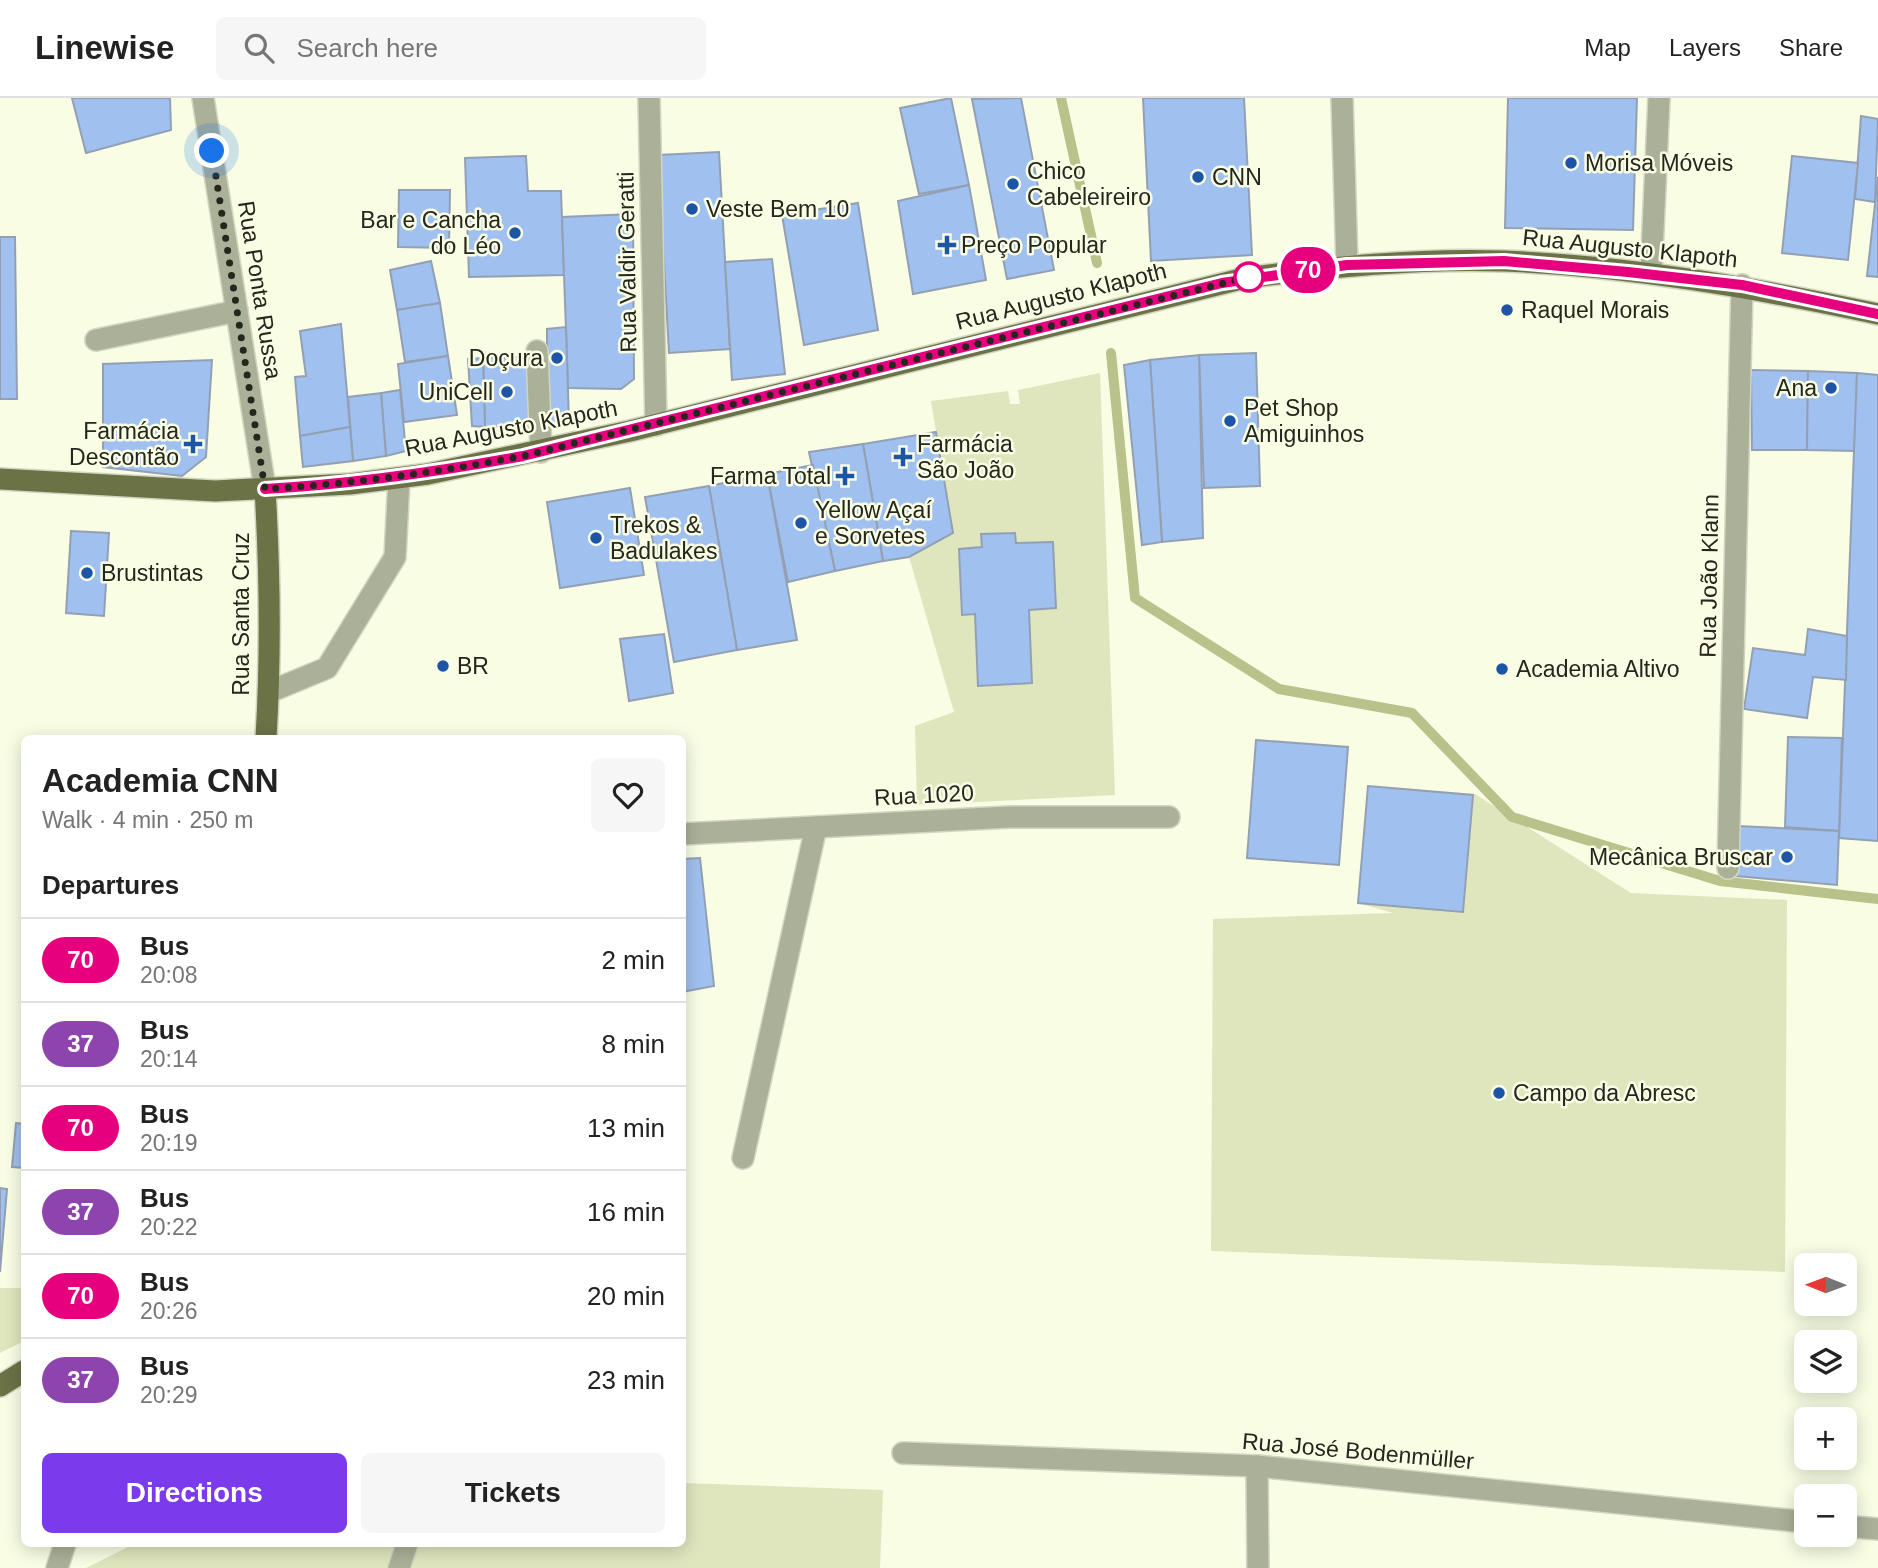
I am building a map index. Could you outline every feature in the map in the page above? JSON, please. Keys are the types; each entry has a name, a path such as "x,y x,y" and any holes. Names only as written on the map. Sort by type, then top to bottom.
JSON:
{"main road":[{"name":"Rua Augusto Klapoth","path":"0,479 215,491 398,478 541,452 656,425 1232,281 1347,265 1504,261 1651,274 1742,285 1878,314"},
{"name":"Rua Santa Cruz","path":"265,489 270,570 266,735"},
{"path":"0,1387 21,1373"}],"street":[{"name":"Rua Ponta Russa","path":"203,98 265,489"},
{"name":"Rua Valdir Geratti","path":"649,98 656,425"},
{"path":"1342,98 1347,265"},
{"path":"1651,274 1659,98"},
{"name":"Rua João Klann","path":"1728,868 1742,285"},
{"path":"96,340 237,311"},
{"path":"537,351 541,452"},
{"path":"269,692 327,668 395,558 398,478"},
{"name":"Rua 1020","path":"686,834 1010,817 1169,817"},
{"path":"743,1158 816,827"},
{"name":"Rua José Bodenmüller","path":"903,1453 1257,1466 1794,1521"},
{"path":"1257,1466 1258,1568"},
{"path":"1857,1528 1878,1530"},
{"path":"57,1568 64,1547"},
{"path":"398,1568 406,1547"}],"green space":[{"path":"1100,373 1115,795 917,805 915,726 954,712 909,557 953,533 931,401 1008,391 1010,404 1020,404 1018,390"},
{"name":"Campo da Abresc","path":"1368,786 1475,794 1631,893 1787,900 1785,1272 1211,1251 1213,919 1393,913 1358,903"},
{"path":"0,1288 21,1288 21,1342 0,1353"},
{"path":"686,1483 883,1490 880,1568 86,1568 128,1547 686,1547"}],"building":[{"path":"72,98 170,98 171,130 86,153"},
{"path":"951,98 969,185 919,194 900,108"},
{"name":"Chico Cabeleireiro","path":"1021,98 1054,270 1007,279 972,99"},
{"name":"CNN","path":"1143,98 1244,98 1252,255 1151,261"},
{"name":"Morisa Móveis","path":"1508,98 1637,98 1633,230 1505,228"},
{"path":"1861,116 1878,119 1875,202 1855,199"},
{"name":"Veste Bem 10","path":"719,152 730,349 669,353 658,155"},
{"name":"Bar e Cancha do Léo","path":"526,156 528,191 561,191 564,275 469,277 465,158"},
{"path":"1792,156 1858,163 1848,260 1782,253"},
{"path":"1878,177 1878,277 1867,276"},
{"path":"969,185 986,280 913,294 898,201"},
{"path":"399,190 450,190 449,248 398,247"},
{"path":"858,203 878,330 804,345 782,215"},
{"path":"633,214 634,379 621,389 568,388 562,217"},
{"path":"0,237 15,237 17,399 0,399"},
{"path":"772,259 785,374 732,380 725,262"},
{"path":"431,261 440,303 397,310 390,270"},
{"path":"440,303 448,356 405,362 397,310"},
{"path":"341,324 350,427 300,436 295,377 306,376 300,331"},
{"name":"Doçura","path":"566,327 569,424 547,424 547,329"},
{"name":"Pet Shop Amiguinhos","path":"1256,353 1260,486 1204,488 1199,355"},
{"path":"1199,355 1203,538 1162,542 1150,360"},
{"path":"448,356 457,415 404,422 398,364"},
{"name":"UniCell","path":"528,357 530,426 485,427 483,358"},
{"path":"483,358 485,427 472,426 468,359"},
{"path":"212,360 206,457 182,476 103,467 103,364"},
{"path":"1150,360 1162,542 1142,545 1124,365"},
{"path":"1751,370 1808,371 1807,450 1752,450"},
{"path":"1808,371 1857,373 1855,451 1807,450"},
{"path":"1857,373 1878,375 1878,841 1839,838"},
{"path":"400,390 406,451 386,456 381,393"},
{"path":"381,393 386,456 353,461 348,397"},
{"path":"350,427 353,461 303,467 300,436"},
{"path":"936,432 953,533 909,557 883,561 863,444"},
{"path":"863,444 883,561 835,571 809,452"},
{"name":"Yellow Açaí e Sorvetes","path":"813,465 835,571 788,582 767,474"},
{"path":"767,474 797,640 737,650 709,486"},
{"path":"709,486 737,650 674,662 645,497"},
{"path":"630,488 644,575 560,588 547,502"},
{"name":"Brustintas","path":"71,531 109,533 104,616 66,613"},
{"path":"1015,533 1016,543 1053,542 1056,608 1029,610 1032,683 978,686 975,614 962,615 959,549 982,547 981,534"},
{"path":"1808,629 1847,636 1846,680 1813,677 1807,718 1744,709 1753,648 1805,655"},
{"path":"664,634 673,693 629,701 620,639"},
{"path":"1788,737 1842,738 1839,831 1785,827"},
{"path":"1256,740 1348,747 1339,865 1247,858"},
{"path":"1368,786 1473,795 1463,912 1358,903"},
{"name":"Mecânica Bruscar","path":"1738,826 1839,831 1837,885 1736,876"},
{"path":"700,858 714,986 686,991 686,859"},
{"path":"16,1123 21,1124 21,1168 12,1167"},
{"path":"0,1188 7,1189 0,1272"}],"waterway":[{"path":"1061,98 1097,263"},
{"path":"1111,353 1135,598 1279,689 1412,713 1512,817 1720,881 1878,899"}],"bus line":[{"name":"70","path":"265,489 351,484 428,474 523,456 1222,283 1347,265 1504,261 1651,274 1742,285 1878,314"}],"place":[{"name":"Morisa Móveis","path":"1571,163"},
{"name":"CNN","path":"1198,177"},
{"name":"Chico Cabeleireiro","path":"1013,184"},
{"name":"Veste Bem 10","path":"692,209"},
{"name":"Bar e Cancha do Léo","path":"515,233"},
{"name":"Preço Popular","path":"947,245"},
{"name":"Raquel Morais","path":"1507,310"},
{"name":"Doçura","path":"557,358"},
{"name":"Ana","path":"1831,388"},
{"name":"UniCell","path":"507,392"},
{"name":"Pet Shop Amiguinhos","path":"1230,421"},
{"name":"Farmácia Descontão","path":"193,444"},
{"name":"Farmácia São João","path":"903,457"},
{"name":"Farma Total","path":"845,476"},
{"name":"Yellow Açaí e Sorvetes","path":"801,523"},
{"name":"Trekos & Badulakes","path":"596,538"},
{"name":"Brustintas","path":"87,573"},
{"name":"BR","path":"443,666"},
{"name":"Academia Altivo","path":"1502,669"},
{"name":"Mecânica Bruscar","path":"1787,857"},
{"name":"Campo da Abresc","path":"1499,1093"}],"route":[{"path":"212,151 265,489 351,484 428,474 523,456 1249,277"}]}
